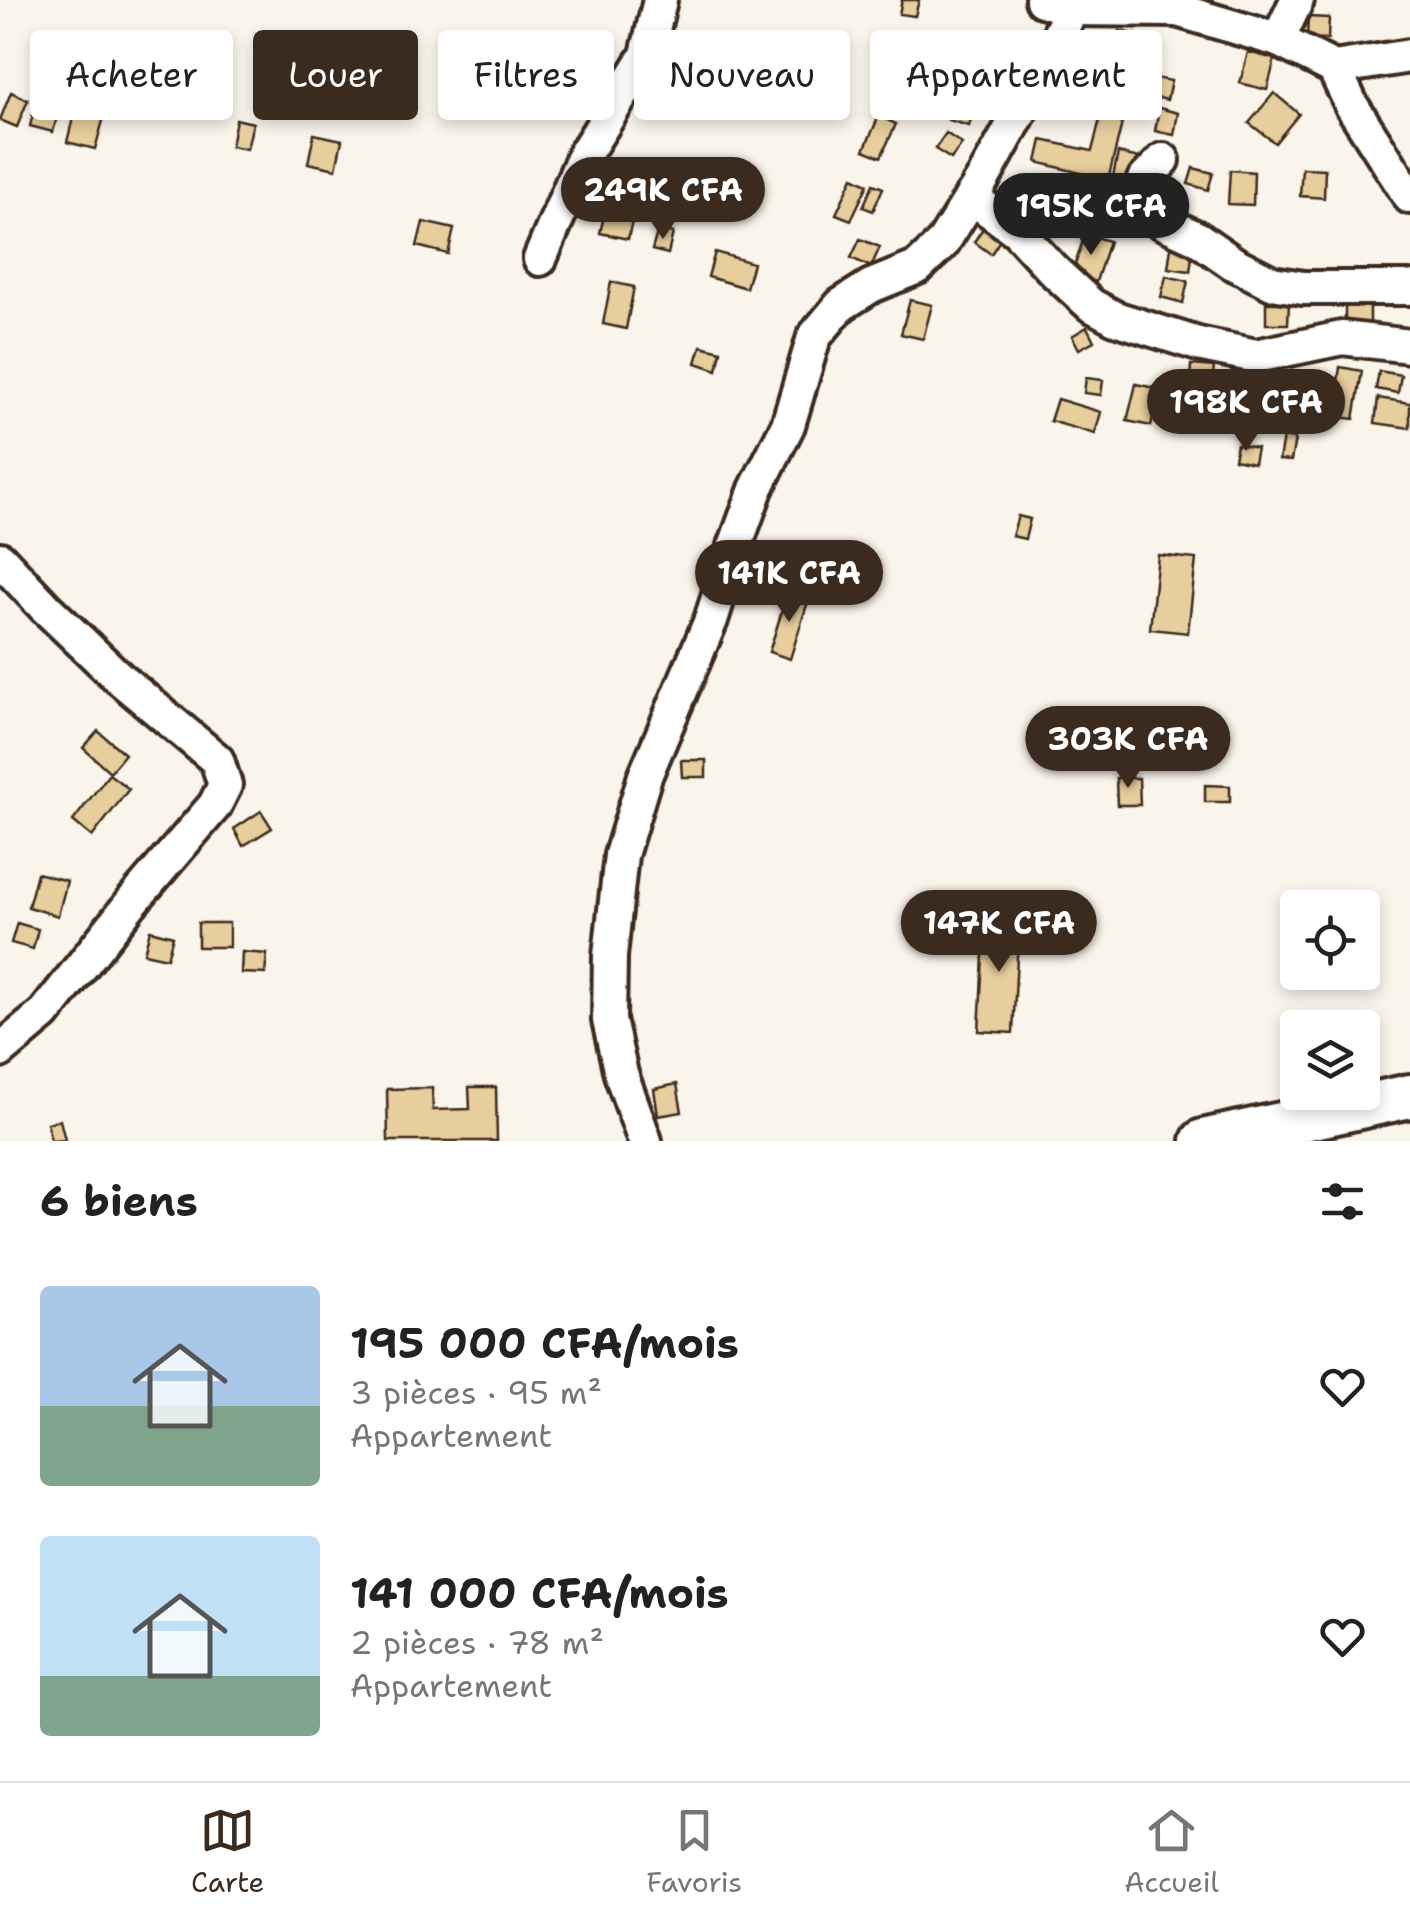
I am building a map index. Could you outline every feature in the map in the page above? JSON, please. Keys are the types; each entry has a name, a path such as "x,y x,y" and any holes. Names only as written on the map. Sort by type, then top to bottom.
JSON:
{"street":[{"path":"540,259 584,155 647,55 660,0"},
{"path":"1278,40 1296,0"},
{"path":"645,1141 621,1074 609,1020 610,956 621,856 645,776 710,620 756,490 788,425 814,337 840,305 871,286 918,267 942,244 1031,92 1063,3 1177,10 1278,40 1334,68 1410,56"},
{"path":"1334,68 1352,106 1410,197"},
{"path":"1163,160 1144,180 1137,200 1162,222 1197,238 1233,263 1272,282 1304,288 1410,288"},
{"path":"971,197 1016,231 1091,305 1116,318 1198,344 1256,356 1342,338 1410,346"},
{"path":"0,559 118,677 217,760 226,785 215,806 131,903 44,1014 0,1051"},
{"path":"1204,1141 1410,1096"}],"building":[{"path":"902,0 919,0 915,16 899,14"},
{"path":"1308,17 1329,18 1328,39 1307,38"},
{"path":"1248,52 1275,59 1267,90 1240,83"},
{"path":"1162,79 1171,81 1167,100 1162,99"},
{"path":"11,92 28,100 17,127 0,120"},
{"path":"1274,93 1299,114 1275,143 1249,123"},
{"path":"1162,109 1178,113 1174,135 1155,131 1157,120 1162,120"},
{"path":"236,119 253,123 247,149 231,146"},
{"path":"32,120 56,120 53,132 30,126"},
{"path":"72,120 103,120 95,149 67,142"},
{"path":"877,120 896,124 881,157 864,150"},
{"path":"948,120 971,120 969,126"},
{"path":"1100,120 1123,120 1108,180 1037,162 1042,140 1092,151"},
{"path":"946,133 962,144 951,159 935,149"},
{"path":"314,134 342,140 336,169 308,163"},
{"path":"1118,153 1139,158 1131,191 1111,186"},
{"path":"1193,168 1213,173 1208,190 1188,184"},
{"path":"1302,168 1325,169 1324,198 1300,196"},
{"path":"1230,170 1254,172 1253,205 1228,204"},
{"path":"853,177 868,184 851,220 836,214"},
{"path":"873,184 883,188 873,211 863,207"},
{"path":"1102,194 1121,198 1117,218 1097,214"},
{"path":"606,207 634,212 628,239 600,233"},
{"path":"423,222 454,229 448,254 417,246"},
{"path":"987,222 1004,234 991,254 974,242"},
{"path":"658,229 673,233 668,254 652,250"},
{"path":"1085,234 1109,241 1096,282 1072,274"},
{"path":"860,239 880,247 871,267 851,258"},
{"path":"1171,247 1193,250 1190,271 1168,268"},
{"path":"715,252 753,263 746,288 708,277"},
{"path":"1166,276 1188,281 1183,303 1161,297"},
{"path":"611,282 634,287 626,329 603,324"},
{"path":"910,300 932,305 923,339 901,334"},
{"path":"1266,303 1289,303 1288,324 1266,324"},
{"path":"1345,304 1370,304 1370,324 1345,324"},
{"path":"1087,327 1094,341 1079,349 1072,336"},
{"path":"701,346 721,351 717,370 696,363"},
{"path":"1191,365 1214,367 1212,385 1190,384"},
{"path":"1340,367 1362,371 1354,419 1333,416"},
{"path":"1379,371 1401,375 1398,393 1376,389"},
{"path":"1289,377 1309,382 1304,404 1284,400"},
{"path":"1086,378 1103,380 1101,395 1084,393"},
{"path":"1136,384 1159,389 1151,426 1127,421"},
{"path":"1378,398 1410,403 1410,428 1375,423"},
{"path":"1057,399 1101,412 1095,434 1050,421"},
{"path":"1283,437 1295,439 1291,461 1279,460"},
{"path":"1237,444 1257,448 1254,463 1234,459"},
{"path":"1018,516 1030,519 1025,539 1012,536"},
{"path":"1158,555 1196,559 1188,633 1150,629"},
{"path":"788,592 809,598 790,659 769,652"},
{"path":"98,731 125,754 110,772 83,748"},
{"path":"681,760 706,760 706,777 682,777"},
{"path":"109,774 129,789 92,837 73,821"},
{"path":"1116,778 1139,778 1140,805 1117,805"},
{"path":"1205,785 1230,786 1230,802 1205,802"},
{"path":"261,811 272,828 243,846 234,829"},
{"path":"37,873 67,881 58,916 28,907"},
{"path":"985,917 1019,919 1013,1033 979,1031"},
{"path":"17,923 38,929 33,949 11,943"},
{"path":"198,923 229,923 229,947 198,947"},
{"path":"150,930 173,936 167,958 144,953"},
{"path":"242,952 267,954 265,974 241,973"},
{"path":"677,1084 682,1112 658,1116 654,1089"},
{"path":"469,1087 496,1087 497,1141 388,1141 387,1089 432,1088 433,1110 470,1109"},
{"path":"60,1120 65,1140 51,1141 47,1123"}]}
